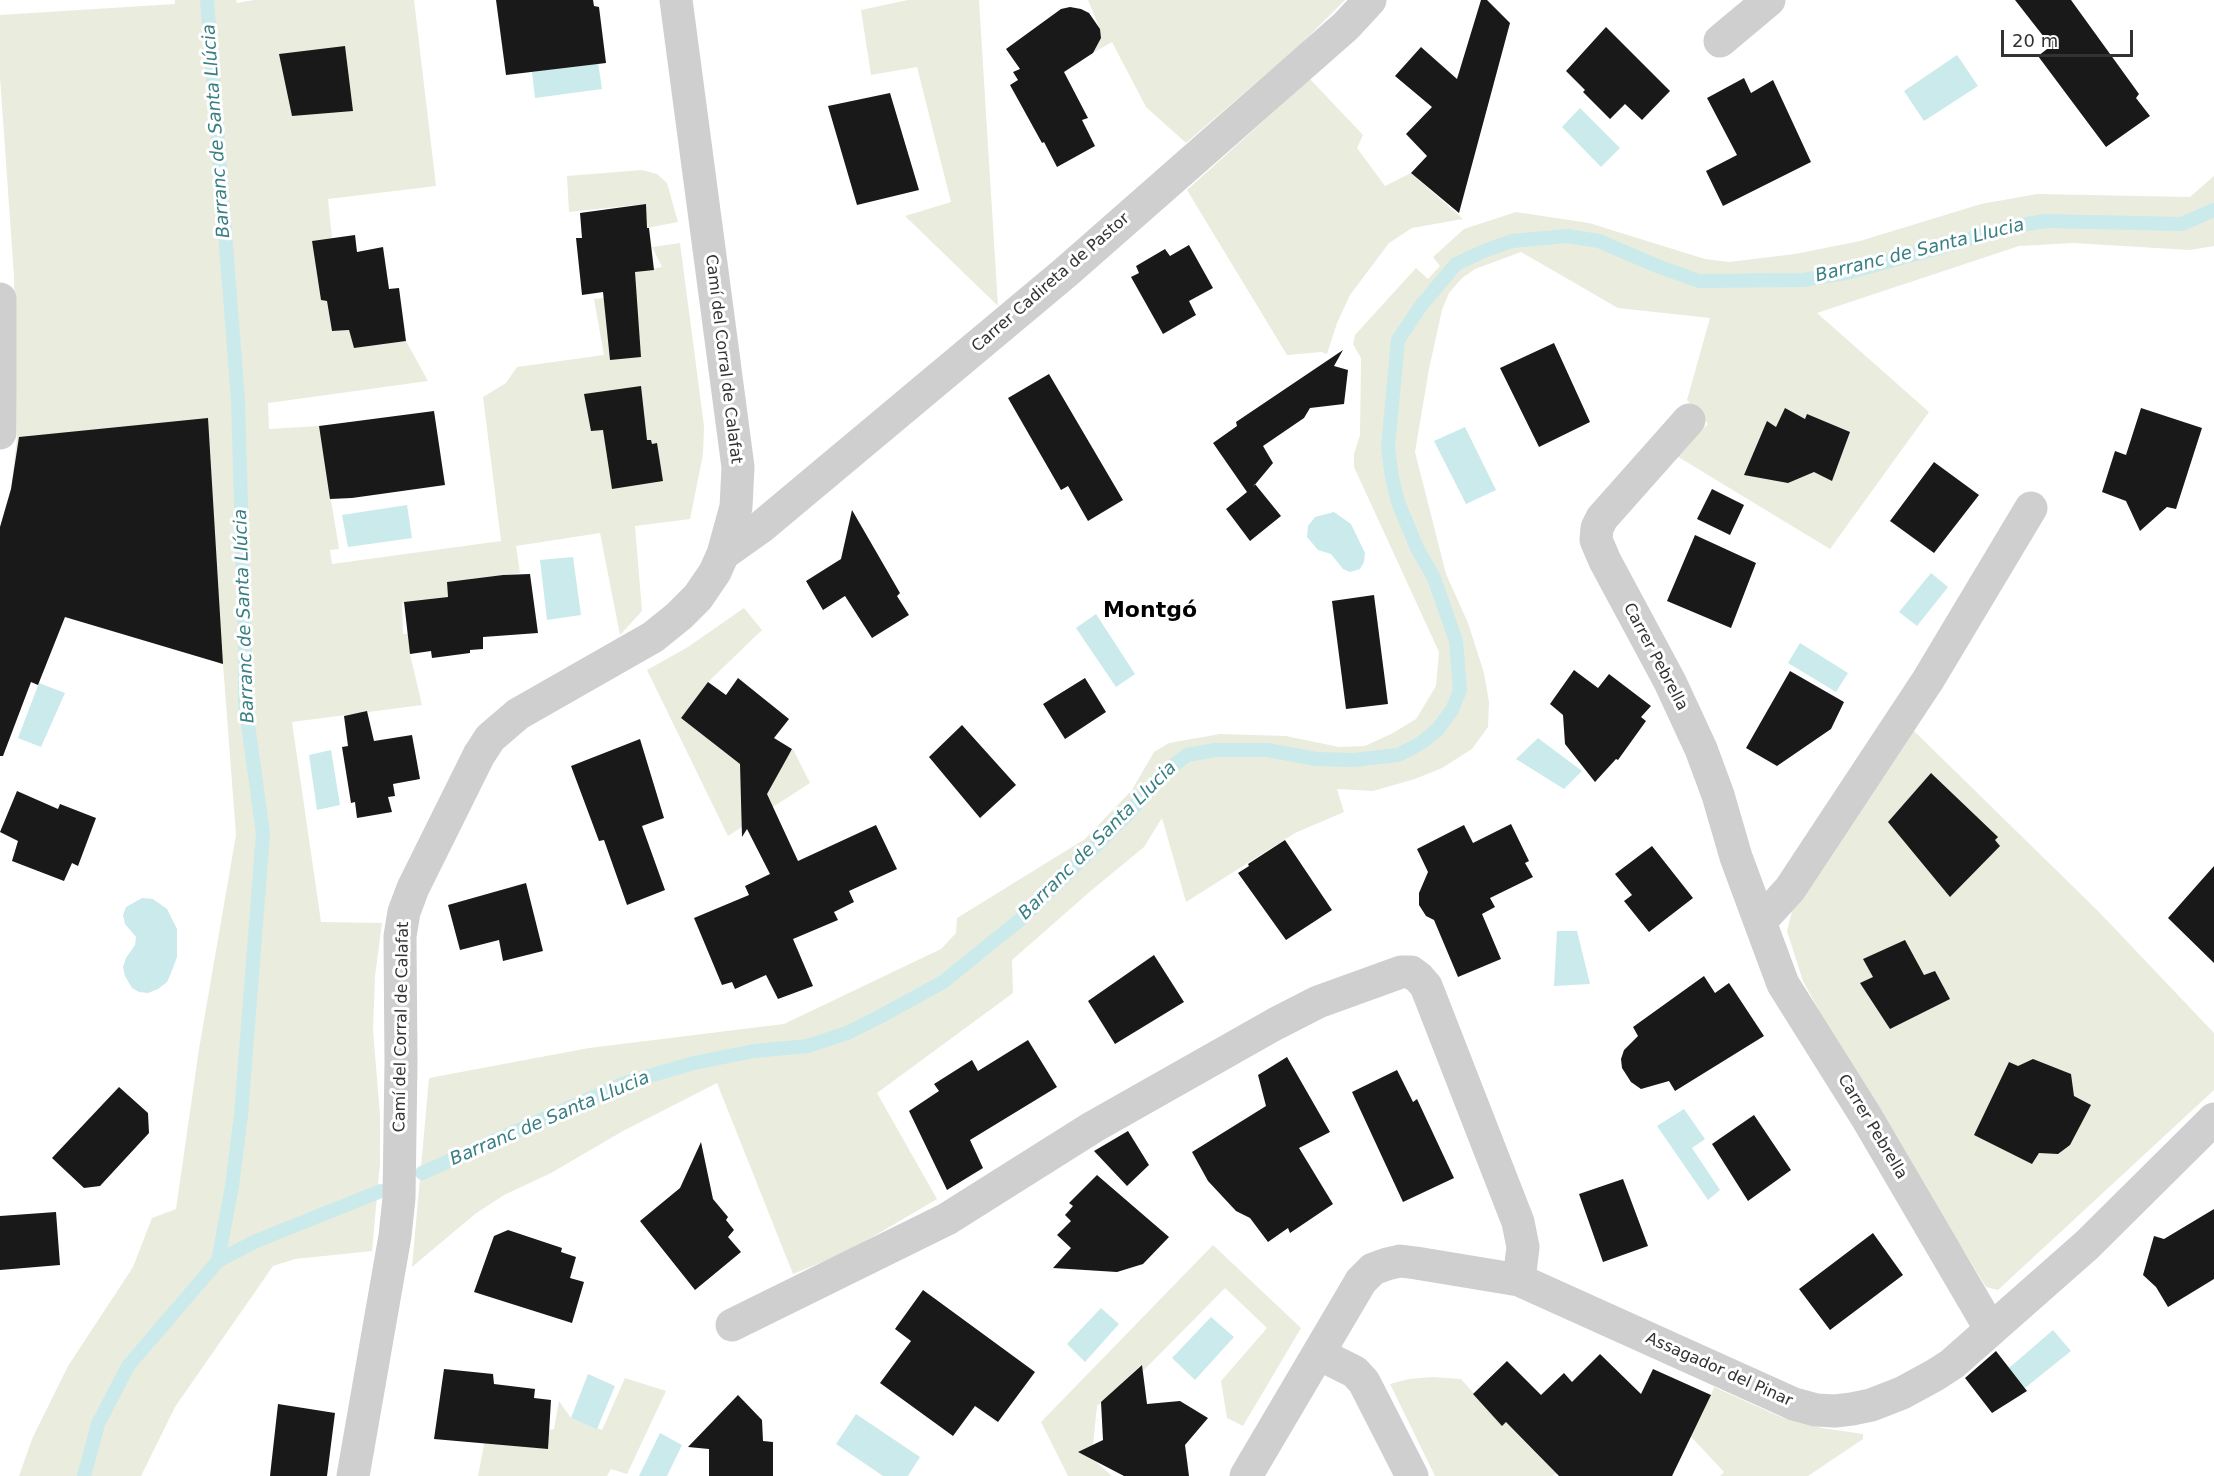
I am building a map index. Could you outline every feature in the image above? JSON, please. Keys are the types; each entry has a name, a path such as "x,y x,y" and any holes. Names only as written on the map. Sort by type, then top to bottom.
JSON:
{"street":[{"name":"Camí del Corral de Calafat","path":"353,1476 395,1236 399,1198 400,936 404,912 410,896 474,764 490,738 518,714 653,637 679,616 698,597 716,572 736,507 738,467 676,0"},
{"name":"Carrer Cadireta de Pastor","path":"723,554 761,527 1066,272 1346,26 1370,0"},
{"path":"1720,41 1769,0"},
{"path":"0,299 0,434"},
{"name":"Carrer Pebrella","path":"1689,420 1602,518 1597,528 1596,540 1670,682 1701,749 1718,795 1736,857 1783,984 1867,1118 1991,1330"},
{"path":"1760,922 1790,889 1928,680 2031,508"},
{"path":"732,1324 947,1219 1093,1127 1275,1024 1318,1002 1401,972 1410,972 1426,986 1518,1222 1522,1247 1519,1280"},
{"name":"Assagador del Pinar","path":"1246,1476 1361,1281 1373,1269 1400,1261 1519,1280 1794,1404 1816,1410 1852,1409 1902,1393 1952,1364 2087,1245 2214,1119"},
{"path":"1319,1354 1355,1372 1364,1382 1412,1476"}],"shaded area":[{"path":"175,0 236,0 237,3 254,0 414,0 436,186 328,199 332,238 312,241 321,300 327,301 332,331 349,330 354,348 406,341 428,381 268,403 269,429 319,426 339,549 330,550 332,564 501,541 483,397 506,383 517,367 604,355 594,299 636,295 635,272 662,267 652,247 680,243 704,426 703,454 690,519 635,526 642,611 620,635 600,533 516,546 520,573 447,582 448,597 402,603 403,634 408,634 410,654 422,705 292,722 321,922 382,923 375,976 373,1030 380,1115 380,1163 372,1251 295,1259 273,1266 175,1407 141,1476 19,1476 32,1439 68,1366 133,1267 152,1218 176,1209 199,1049 236,835 223,664 0,598 0,527 11,489 17,437 14,276 0,77 0,15 175,4"},
{"path":"908,0 979,0 998,306 905,216 951,202 917,67 871,75 861,10"},
{"path":"1088,0 1345,0 1302,43 1186,143 1146,107 1112,42 1093,53 1100,38 1100,29"},
{"path":"1310,79 1363,135 1357,148 1385,186 1411,173 1463,219 1412,228 1389,243 1350,295 1337,323 1327,354 1321,352 1287,355 1187,190"},
{"path":"642,170 657,174 667,183 678,222 647,228 645,204 569,212 567,176"},
{"path":"2214,176 2214,246 2190,250 2073,243 2019,246 1817,313 1929,412 1830,549 1675,455 1708,424 1687,400 1710,318 1618,308 1521,252 1475,269 1462,278 1449,293 1442,310 1415,452 1446,574 1468,623 1484,673 1489,702 1488,727 1472,749 1442,768 1415,779 1373,791 1337,789 1344,812 1295,833 1186,902 1162,818 1144,847 1012,960 1013,993 877,1093 937,1199 847,1252 793,1274 717,1083 623,1131 551,1173 504,1195 475,1214 412,1267 429,1078 589,1048 784,1024 941,949 956,933 957,918 1085,839 1132,790 1154,752 1169,743 1220,734 1286,736 1339,747 1365,746 1416,719 1436,686 1439,652 1354,467 1354,454 1360,435 1361,358 1353,344 1355,335 1416,268 1428,279 1440,266 1433,257 1464,229 1516,212 1589,223 1705,259 1729,262 1795,254 1860,241 1981,204 2037,194 2190,197"},
{"path":"744,608 762,630 708,682 681,718 744,767 787,757 793,749 810,783 728,836 647,670 688,647"},
{"path":"1912,729 2099,912 2214,1033 2214,1090 1998,1290 1986,1287 1840,1049 1803,981 1787,931 1792,911"},
{"path":"1213,1245 1301,1328 1243,1426 1227,1418 1221,1381 1267,1328 1225,1288 1143,1371 1141,1365 1097,1406 1093,1445 1095,1461 1112,1476 1068,1476 1041,1422"},
{"path":"1433,1377 1461,1379 1502,1425 1508,1420 1556,1473 1553,1476 1435,1476 1390,1384 1409,1379"},
{"path":"625,1378 666,1391 627,1474 611,1469 607,1476 478,1476 486,1434 495,1443 548,1449 549,1430 554,1429 559,1401 571,1418 602,1430"},
{"path":"1714,1387 1781,1417 1822,1428 1863,1434 1863,1439 1808,1476 1720,1476 1724,1472 1665,1409 1711,1395"}],"water":[{"path":"1957,55 1978,86 1924,121 1904,91"},
{"path":"598,62 602,89 535,98 532,72"},
{"path":"1580,108 1620,148 1601,167 1562,127"},
{"path":"1465,427 1496,490 1466,504 1434,441"},
{"path":"407,505 412,538 348,547 342,515"},
{"path":"1334,512 1351,524 1365,553 1360,569 1350,572 1343,569 1331,554 1318,550 1307,537 1308,526 1315,517"},
{"path":"573,557 581,615 547,620 540,560"},
{"path":"1931,573 1948,587 1917,626 1899,612"},
{"path":"1096,614 1135,674 1116,687 1076,628"},
{"path":"1800,643 1848,673 1836,692 1788,663"},
{"path":"39,683 65,693 41,747 18,738"},
{"path":"1538,738 1582,771 1564,789 1516,759"},
{"path":"331,750 340,805 317,810 309,755"},
{"path":"142,898 153,899 167,909 177,929 177,957 167,982 148,993 132,988 123,967 135,945 136,937 125,924 123,915 126,907"},
{"path":"1557,931 1577,931 1590,984 1554,986"},
{"path":"1684,1109 1705,1139 1692,1148 1720,1190 1708,1200 1657,1126"},
{"path":"1101,1308 1119,1324 1085,1362 1067,1344"},
{"path":"1211,1317 1234,1337 1195,1380 1172,1358"},
{"path":"2053,1330 2071,1351 2025,1388 2009,1368"},
{"path":"588,1374 615,1386 597,1429 571,1418"},
{"path":"856,1414 920,1457 908,1476 883,1476 836,1444"},
{"path":"660,1433 682,1445 667,1476 639,1476"}],"building":[{"path":"496,0 593,0 594,6 599,7 606,63 506,75"},
{"path":"1481,0 1487,0 1510,23 1459,213 1411,173 1427,156 1406,134 1432,107 1395,76 1421,47 1457,79"},
{"path":"2015,0 2071,0 2139,94 2136,98 2150,116 2106,147 2038,56 2051,46"},
{"path":"1070,7 1089,13 1100,29 1101,38 1093,53 1064,72 1088,118 1082,120 1095,146 1057,167 1010,85 1018,80 1013,72 1020,69 1006,49 1061,9"},
{"path":"1606,27 1670,91 1642,120 1625,104 1610,119 1566,71"},
{"path":"345,46 353,111 292,116 279,54"},
{"path":"1744,78 1751,93 1773,80 1811,162 1723,206 1706,171 1737,155 1707,98"},
{"path":"890,93 919,190 857,205 828,106"},
{"path":"646,204 647,228 649,228 654,270 635,272 641,357 610,360 603,292 582,295 576,238 582,238 580,213"},
{"path":"355,235 357,252 383,247 389,289 399,288 406,341 354,348 349,330 332,331 327,301 321,300 312,241"},
{"path":"1189,245 1213,288 1189,301 1196,315 1163,334 1131,277 1139,273 1136,266 1165,249 1170,256"},
{"path":"1554,343 1590,422 1539,447 1500,368"},
{"path":"1343,350 1334,366 1348,370 1344,404 1310,408 1304,418 1263,446 1273,463 1255,484 1281,516 1250,541 1226,509 1247,492 1213,443 1237,426 1236,422"},
{"path":"1049,374 1123,500 1088,521 1068,486 1061,490 1008,398"},
{"path":"641,386 647,440 651,440 652,444 657,443 663,481 612,489 603,430 591,431 584,394"},
{"path":"1785,408 1805,419 1807,414 1850,432 1832,481 1814,472 1788,483 1744,475 1767,421 1776,427"},
{"path":"2141,408 2202,428 2176,509 2167,507 2140,531 2126,501 2102,492 2115,451 2126,455"},
{"path":"434,411 445,485 330,499 319,426"},
{"path":"208,418 223,664 65,617 38,685 31,682 3,756 0,756 0,527 11,489 19,437"},
{"path":"1934,462 1979,495 1934,553 1890,521"},
{"path":"1712,489 1744,505 1730,535 1697,519"},
{"path":"852,510 900,593 897,596 909,615 872,638 845,596 823,610 806,581 841,559"},
{"path":"1695,535 1756,563 1731,628 1667,601"},
{"path":"530,574 538,633 483,637 483,649 470,650 470,653 432,658 431,651 410,654 404,602 448,597 447,582"},
{"path":"1374,595 1388,704 1346,709 1332,601"},
{"path":"1574,670 1598,688 1609,674 1651,706 1641,717 1646,721 1618,760 1616,759 1595,782 1565,744 1563,715 1550,704"},
{"path":"1790,671 1844,702 1831,729 1777,766 1746,748"},
{"path":"738,678 789,719 774,738 792,749 767,794 798,861 876,825 897,869 849,891 854,902 834,912 838,920 793,939 813,986 778,999 766,975 735,989 732,982 722,985 694,918 749,895 745,886 770,874 747,829 742,837 740,764 681,718 708,682 726,695"},
{"path":"1085,678 1106,712 1065,739 1043,704"},
{"path":"367,711 374,741 412,735 420,779 393,784 395,796 388,797 392,812 357,818 355,802 351,803 342,747 348,746 344,716"},
{"path":"962,725 1016,785 980,818 929,757"},
{"path":"640,739 664,818 642,826 665,890 627,905 604,840 599,841 571,766"},
{"path":"1931,773 1998,837 1995,840 2000,846 1950,897 1888,822"},
{"path":"17,791 58,809 60,804 96,818 78,866 72,863 64,881 12,861 18,841 0,832"},
{"path":"1511,824 1529,861 1525,863 1533,877 1490,898 1495,907 1482,914 1501,959 1458,977 1434,920 1426,916 1419,905 1419,893 1428,872 1417,849 1464,825 1473,843"},
{"path":"1285,840 1332,910 1286,940 1238,873"},
{"path":"1652,846 1693,898 1649,932 1624,901 1632,895 1615,874"},
{"path":"2214,866 2214,963 2168,918"},
{"path":"526,883 543,951 503,961 499,940 460,950 448,905"},
{"path":"1905,940 1924,975 1935,971 1950,999 1890,1029 1860,983 1873,977 1863,959"},
{"path":"1154,955 1184,1002 1115,1044 1088,1001"},
{"path":"1704,976 1715,993 1729,983 1764,1036 1675,1091 1669,1081 1641,1089 1631,1082 1622,1068 1621,1059 1624,1050 1638,1036 1633,1027"},
{"path":"1028,1040 1057,1087 970,1140 983,1168 947,1190 909,1111 939,1091 934,1084 972,1060 978,1071"},
{"path":"1287,1057 1330,1132 1299,1148 1333,1204 1290,1233 1288,1228 1268,1242 1250,1218 1236,1211 1208,1181 1192,1152 1266,1106 1258,1075"},
{"path":"2033,1059 2071,1074 2074,1096 2091,1105 2070,1145 2058,1154 2039,1153 2032,1164 1974,1135 2009,1062 2018,1066"},
{"path":"1397,1070 1413,1102 1417,1099 1454,1178 1403,1202 1352,1092"},
{"path":"119,1087 148,1113 149,1133 100,1186 84,1188 52,1158"},
{"path":"1754,1115 1791,1170 1748,1201 1712,1144"},
{"path":"1128,1131 1149,1165 1127,1186 1094,1151"},
{"path":"701,1142 713,1199 728,1217 726,1220 734,1230 728,1237 741,1252 695,1290 640,1221 680,1188"},
{"path":"1097,1175 1169,1237 1143,1264 1117,1272 1053,1268 1071,1248 1057,1235 1071,1221 1065,1215 1073,1206 1069,1203"},
{"path":"1623,1179 1648,1246 1603,1262 1579,1194"},
{"path":"2214,1209 2214,1279 2168,1307 2156,1287 2143,1275 2154,1236 2164,1239"},
{"path":"56,1212 60,1265 0,1270 0,1216"},
{"path":"508,1230 562,1248 561,1252 576,1257 570,1278 584,1282 572,1323 474,1292 494,1236"},
{"path":"1873,1233 1903,1275 1830,1330 1799,1289"},
{"path":"923,1290 1035,1372 998,1422 975,1406 953,1436 880,1383 911,1341 895,1329"},
{"path":"1996,1351 2027,1391 1992,1413 1965,1378"},
{"path":"1600,1354 1641,1394 1653,1369 1711,1395 1672,1476 1559,1476 1506,1422 1502,1426 1473,1394 1507,1361 1541,1395 1564,1373 1572,1382"},
{"path":"1142,1365 1147,1404 1180,1401 1208,1418 1185,1445 1189,1476 1124,1476 1078,1452 1103,1440 1101,1402"},
{"path":"444,1369 493,1374 494,1384 535,1389 534,1398 551,1400 548,1449 434,1439"},
{"path":"738,1395 762,1420 763,1441 773,1442 773,1476 709,1476 709,1449 688,1447"},
{"path":"278,1404 335,1413 327,1476 270,1476"}],"waterway":[{"name":"Barranc de Santa Llúcia","path":"84,1476 98,1424 128,1366 218,1261 232,1186 241,1115 263,834 245,702 238,400 207,0"},
{"name":"Barranc de Santa Llucia","path":"422,1173 625,1083 694,1063 754,1051 808,1046 847,1033 881,1016 943,982 1021,919 1126,816 1164,773 1187,755 1215,750 1267,750 1316,759 1354,760 1398,755 1421,743 1438,729 1452,710 1460,690 1456,641 1434,578 1417,548 1398,502 1388,447 1398,340 1420,307 1456,264 1512,241 1567,236 1599,241 1699,281 1803,280 1846,273 2005,228 2045,221 2182,224 2214,210"},
{"name":"Barranc de Santa Llucia","path":"218,1261 256,1241 381,1191"}],"district":[{"name":"Montgó","path":"1150,611"}]}
